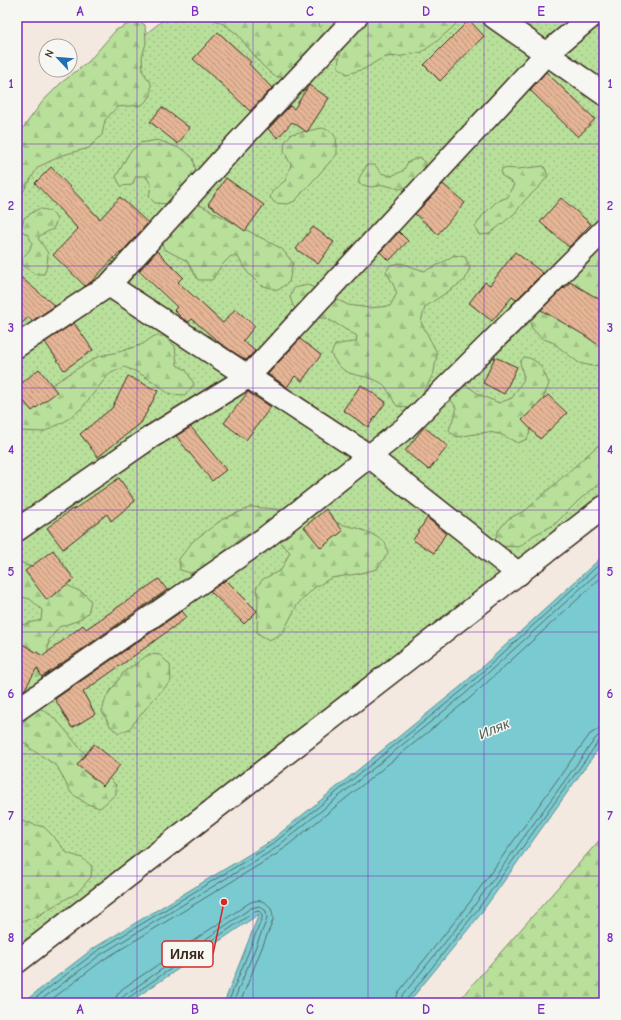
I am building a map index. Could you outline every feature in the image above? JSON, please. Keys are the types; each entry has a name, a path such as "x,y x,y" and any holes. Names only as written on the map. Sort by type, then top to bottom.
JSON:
{"street":[{"path":"17,346 109,285 230,151 356,17"},
{"path":"494,17 604,94"},
{"path":"17,530 151,437 248,377 546,54 591,17"},
{"path":"17,710 265,538 405,428 604,230"},
{"path":"109,285 369,456 519,574"},
{"path":"17,962 604,507"}],"green space":[{"path":"167,17 604,17 604,501 17,957 17,137"},
{"path":"213,17 317,17 322,34 315,46 305,53 299,67 287,78 274,76 262,65 238,35 227,26 215,20"},
{"path":"367,17 459,17 455,25 422,52 403,56 384,57 364,69 347,74 338,67 341,52 348,39"},
{"path":"137,20 145,25 146,43 142,57 143,72 151,83 151,96 142,105 117,107 105,120 102,135 89,148 63,155 38,167 21,195 17,196 17,132 23,128 43,101 61,83 67,78 78,78 78,70 88,62 116,30"},
{"path":"322,128 331,132 336,138 337,154 295,201 288,204 275,203 270,197 273,190 285,181 291,165 284,151 285,142 291,134"},
{"path":"158,140 184,150 193,158 196,172 185,187 168,204 155,203 149,197 151,185 146,176 136,176 132,185 121,186 116,177 129,153 140,143"},
{"path":"420,157 425,163 423,176 412,185 400,189 384,185 371,187 359,184 359,178 367,165 375,165 381,173 391,176 403,171 408,162"},
{"path":"544,166 548,176 515,213 489,234 479,235 475,227 482,216 496,202 508,197 514,184 501,175 502,168 518,169"},
{"path":"200,205 282,249 293,263 289,282 278,290 260,285 248,273 238,257 231,256 221,266 212,280 198,280 187,261 164,249 161,241 187,210"},
{"path":"38,209 50,211 54,214 57,220 53,229 38,238 48,253 47,266 44,274 35,274 23,266 22,258 29,251 32,243 28,235 21,230 24,218"},
{"path":"604,242 603,360 599,365 592,366 579,363 552,342 541,338 531,327 531,316"},
{"path":"454,255 465,257 470,267 465,280 425,307 421,322 437,353 434,372 426,388 418,399 408,408 397,406 384,385 369,378 349,373 336,363 331,354 335,345 356,342 357,336 326,318 315,318 296,309 293,306 290,297 294,288 308,285 348,305 369,308 390,306 397,293 386,272 390,265 401,263 424,271 440,264"},
{"path":"154,336 164,336 175,346 177,365 186,370 194,384 185,395 169,394 151,380 124,367 109,374 81,409 64,422 43,432 17,431 17,408 99,356 119,352 143,344"},
{"path":"524,357 534,360 541,366 549,384 527,439 518,443 500,434 488,432 457,437 449,431 456,411 455,406 451,401 450,393 457,386 466,385 480,395 499,403 512,398 524,379 520,362"},
{"path":"604,440 604,480 579,500 554,525 534,535 519,547 500,546 495,539 499,530 508,519 526,510"},
{"path":"251,507 276,509 357,528 370,533 385,542 388,553 377,569 331,578 314,588 297,605 282,634 269,640 257,633 258,598 256,588 263,579 281,570 290,552 278,540 246,534 206,566 191,573 180,570 179,559 193,541 223,519"},
{"path":"17,560 85,594 91,601 88,613 77,621 59,627 49,640 46,669 36,688 17,698 17,626 41,620 42,610 30,599 17,596"},
{"path":"149,654 160,655 170,665 171,681 129,729 119,733 111,727 102,712 106,697 124,672"},
{"path":"39,708 51,715 56,720 79,747 116,785 116,794 100,808 87,804 71,793 57,766 31,749 19,738 20,728 31,712"},
{"path":"17,820 44,827 67,853 82,858 92,866 91,877 77,893 38,916 24,921 17,918"},
{"path":"604,835 604,1003 457,1003 471,986"}],"water":[{"path":"604,555 604,741 479,916 408,1003 224,1003 259,914 128,1003 22,1003 94,948 268,843 460,687"}],"building":[{"path":"469,20 484,36 440,81 424,65"},
{"path":"218,32 251,62 249,64 272,88 250,111 193,59"},
{"path":"546,72 595,119 578,137 530,90"},
{"path":"309,85 329,98 307,132 292,122 278,138 268,129 290,106 294,109"},
{"path":"162,107 190,128 178,144 150,122"},
{"path":"51,167 100,219 120,197 148,223 120,254 119,253 91,282 85,286 53,255 78,229 35,183"},
{"path":"226,178 264,205 245,231 208,204"},
{"path":"443,184 465,203 438,234 415,214"},
{"path":"561,198 591,224 569,247 540,222"},
{"path":"313,227 334,242 318,264 296,249"},
{"path":"399,232 408,241 389,261 380,252"},
{"path":"157,251 183,277 178,282 223,323 235,309 255,326 243,341 255,351 246,360 221,344 192,319 189,322 183,319 174,310 177,307 139,271"},
{"path":"515,252 543,273 516,300 512,297 492,321 469,303 485,282 490,285"},
{"path":"17,274 55,306 32,321 29,317 17,327"},
{"path":"570,282 604,302 604,349 584,335 541,310"},
{"path":"74,323 93,350 64,370 45,342"},
{"path":"300,339 321,355 302,381 295,376 287,387 268,374"},
{"path":"495,357 517,367 504,394 483,383"},
{"path":"39,369 57,392 32,411 17,393 17,387"},
{"path":"128,376 158,391 141,423 98,457 80,434 112,408"},
{"path":"361,385 386,402 368,427 343,410"},
{"path":"248,392 271,407 246,440 224,423"},
{"path":"548,395 567,413 540,439 522,420"},
{"path":"191,427 226,470 212,481 176,436"},
{"path":"424,427 448,446 429,470 405,451"},
{"path":"119,478 135,501 111,521 107,514 63,549 47,528 72,509 73,510"},
{"path":"326,509 343,531 321,548 304,527"},
{"path":"427,518 446,533 434,553 413,540"},
{"path":"53,550 74,579 47,600 25,571"},
{"path":"159,579 167,590 42,677 37,668 25,689 17,695 17,641 43,656 83,625 86,629"},
{"path":"226,580 257,611 244,624 210,591"},
{"path":"182,611 187,617 83,692 95,714 72,728 55,699"},
{"path":"94,744 120,765 103,786 77,765"}],"place":[{"name":"Иляк","path":"224,902"}]}
